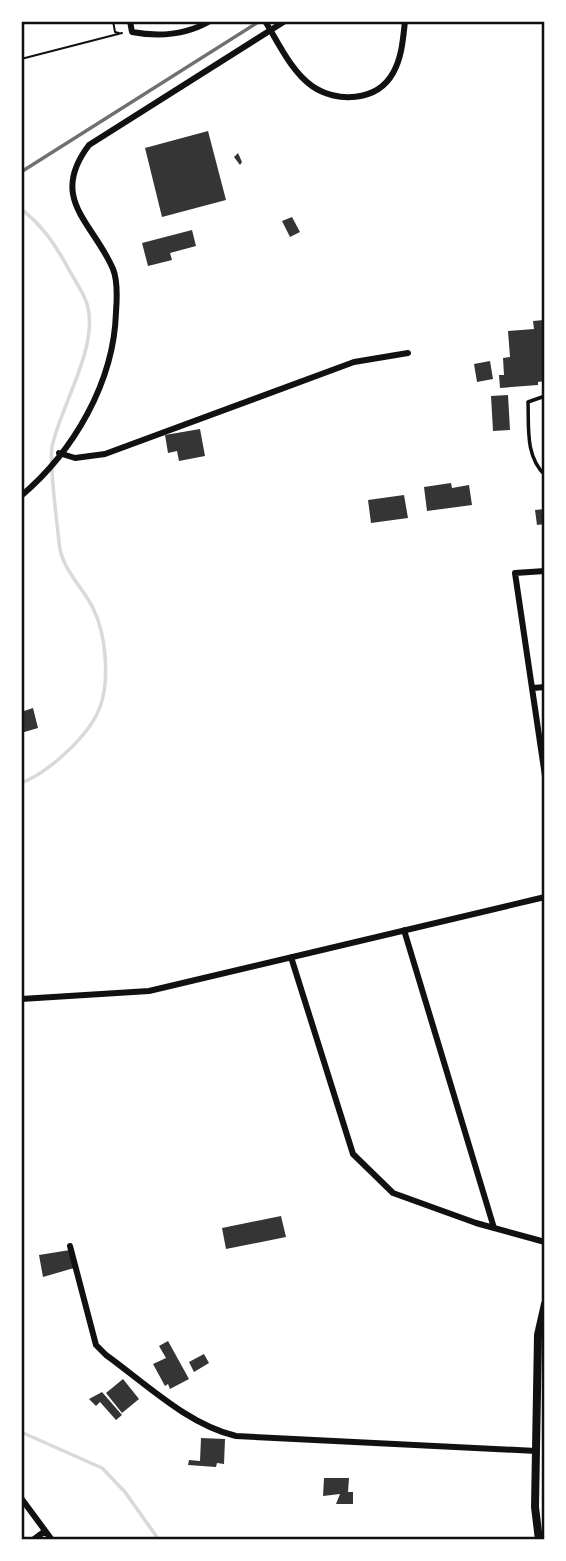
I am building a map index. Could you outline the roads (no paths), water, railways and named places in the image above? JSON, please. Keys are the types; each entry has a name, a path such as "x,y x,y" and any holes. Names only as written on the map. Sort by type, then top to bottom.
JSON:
{"street":[{"path":"130,21 132,32 170,34 195,30 210,21"},
{"path":"265,21 298,73 311,86 333,98 355,98 377,88 392,76 401,53 405,21"},
{"path":"21,496 49,467 94,405 116,334 114,270 75,206 71,186 79,158 89,145 285,21"},
{"path":"58,455 75,458 105,454 354,362 408,353"},
{"path":"545,571 515,573 545,776"},
{"path":"533,688 545,687"},
{"path":"21,999 149,991 545,897"},
{"path":"404,930 494,1228"},
{"path":"291,957 353,1154 393,1193 494,1228 545,1242"},
{"path":"70,1247 96,1345 201,1423 219,1432 236,1436 536,1451"},
{"path":"540,1540 536,1451 538,1335 545,1304"},
{"path":"21,1499 52,1540"},
{"path":"33,1540 45,1531"}],"lane":[{"path":"545,396 528,402 529,442 535,465 545,475"}],"waterway":[{"path":"21,209 41,228 62,258 87,304 90,320 84,357 56,431 52,447 52,466 61,552 68,569 93,608 104,644 106,671 100,707 78,741 43,771 21,783"},
{"path":"21,1432 102,1468 125,1492 159,1540"}],"railway":[{"path":"21,172 260,21"}]}
